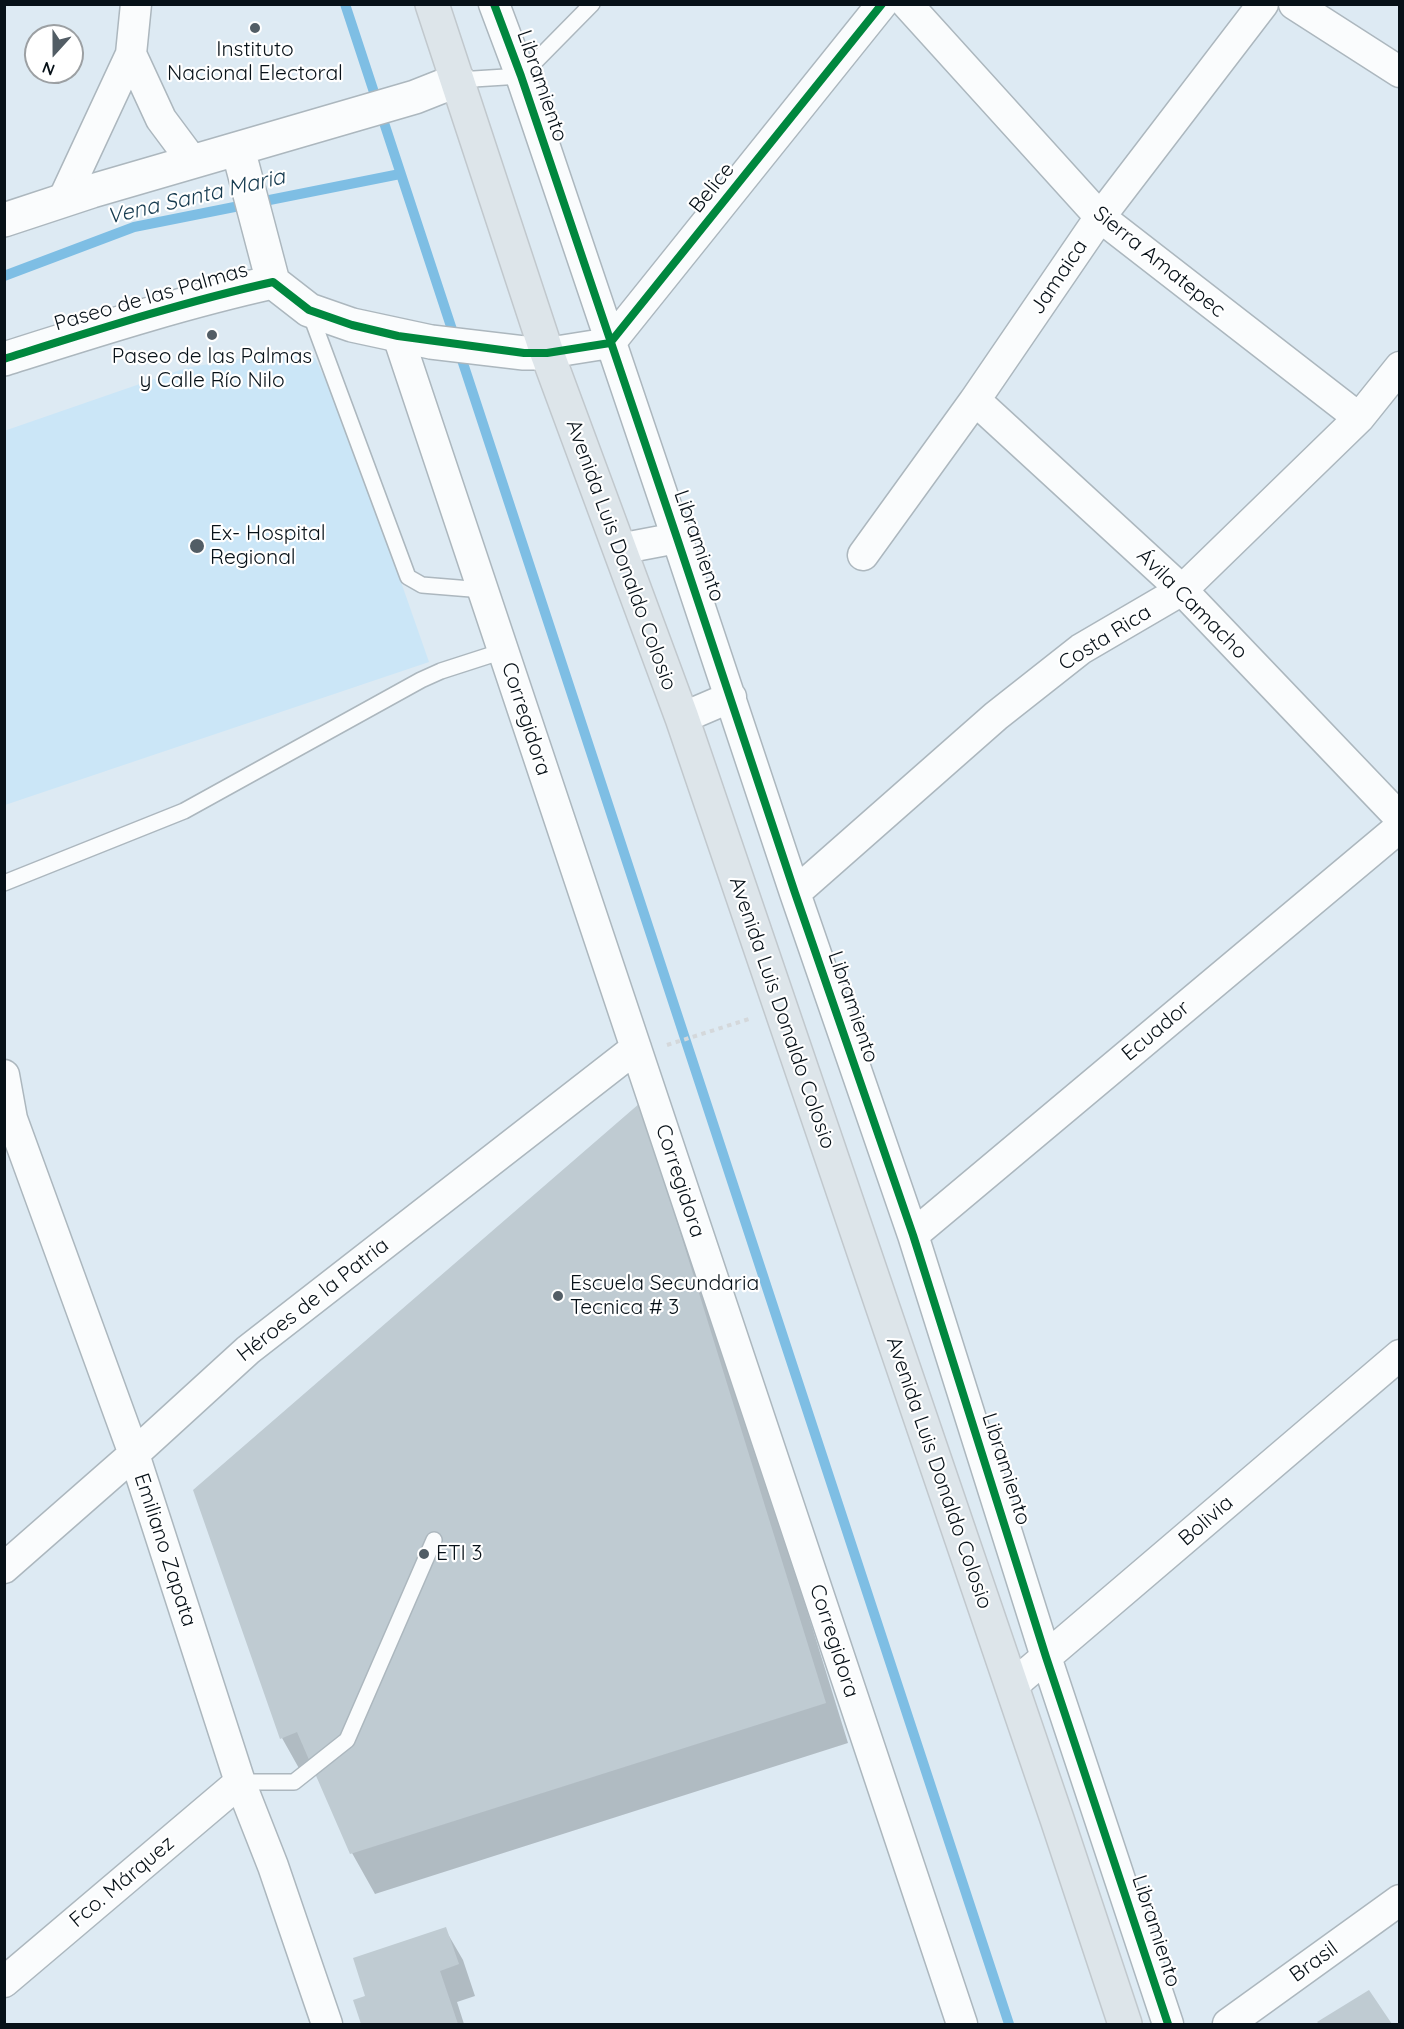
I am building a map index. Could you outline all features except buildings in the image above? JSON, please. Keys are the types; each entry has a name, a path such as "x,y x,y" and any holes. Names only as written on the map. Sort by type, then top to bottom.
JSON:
{"main road":[{"name":"Avenida Luis Donaldo Colosio","path":"432,4 546,353 682,718 1012,1686 1125,2025"}],"street":[{"path":"63,200 131,54 136,4"},
{"name":"Libramiento","path":"494,4 521,76 795,892 913,1235 1046,1657 1168,2025"},
{"name":"Belice","path":"610,343 882,4"},
{"name":"Sierra Amatepec","path":"907,4 1100,217 1359,418"},
{"name":"Jamaica","path":"863,555 975,400 1100,217 1263,4"},
{"path":"1294,4 1400,72"},
{"path":"131,54 161,119 193,162"},
{"path":"4,220 63,200 415,97 458,80"},
{"path":"238,149 273,282"},
{"name":"Paseo de las Palmas","path":"4,359 83,334 273,282 309,310 351,325 431,342 508,352 546,353"},
{"name":"Corregidora","path":"398,336 503,651 650,1047 962,2025"},
{"path":"546,353 610,343"},
{"name":"Costa Rica","path":"795,892 996,716 1072,656 1182,590 1359,418 1400,367"},
{"name":"Ávila Camacho","path":"975,400 1182,590 1400,818"},
{"path":"619,549 677,538"},
{"path":"682,718 731,697"},
{"name":"Ecuador","path":"913,1235 1400,826"},
{"name":"Héroes de la Patria","path":"4,1568 248,1350 650,1047"},
{"name":"Emiliano Zapata","path":"4,1075 8,1122 134,1454 240,1782 273,1866 327,2025"},
{"name":"Bolivia","path":"1012,1686 1400,1355"},
{"name":"Fco. Márquez","path":"4,1982 240,1782"},
{"name":"Brasil","path":"1228,2025 1400,1900"}],"lane":[{"path":"458,80 521,76 592,4"},
{"path":"309,310 408,577 422,585 483,590"},
{"path":"4,883 184,811 421,680 441,671 503,651"},
{"path":"240,1782 294,1782 347,1740 434,1540"}],"path":[{"path":"650,1047 728,1026"}],"shaded area":[{"name":"Ex- Hospital Regional","path":"283,351 315,358 343,416 429,662 5,805 4,431 186,368"}],"waterway":[{"path":"345,4 1009,2024"},
{"name":"Vena Santa Maria","path":"4,276 134,227 400,174"}],"cycle path":[{"path":"494,4 521,76 795,893 913,1235 1046,1657 1168,2024"},
{"path":"4,359 172,308 273,282 309,310 352,325 398,336 524,353 547,353 610,343 882,4"}],"place":[{"name":"Instituto Nacional Electoral","path":"255,28"},
{"name":"Paseo de las Palmas y Calle Río Nilo","path":"212,335"},
{"name":"Ex- Hospital Regional","path":"197,546"},
{"name":"Escuela Secundaria Tecnica # 3","path":"558,1296"},
{"name":"ETI 3","path":"424,1554"}]}
